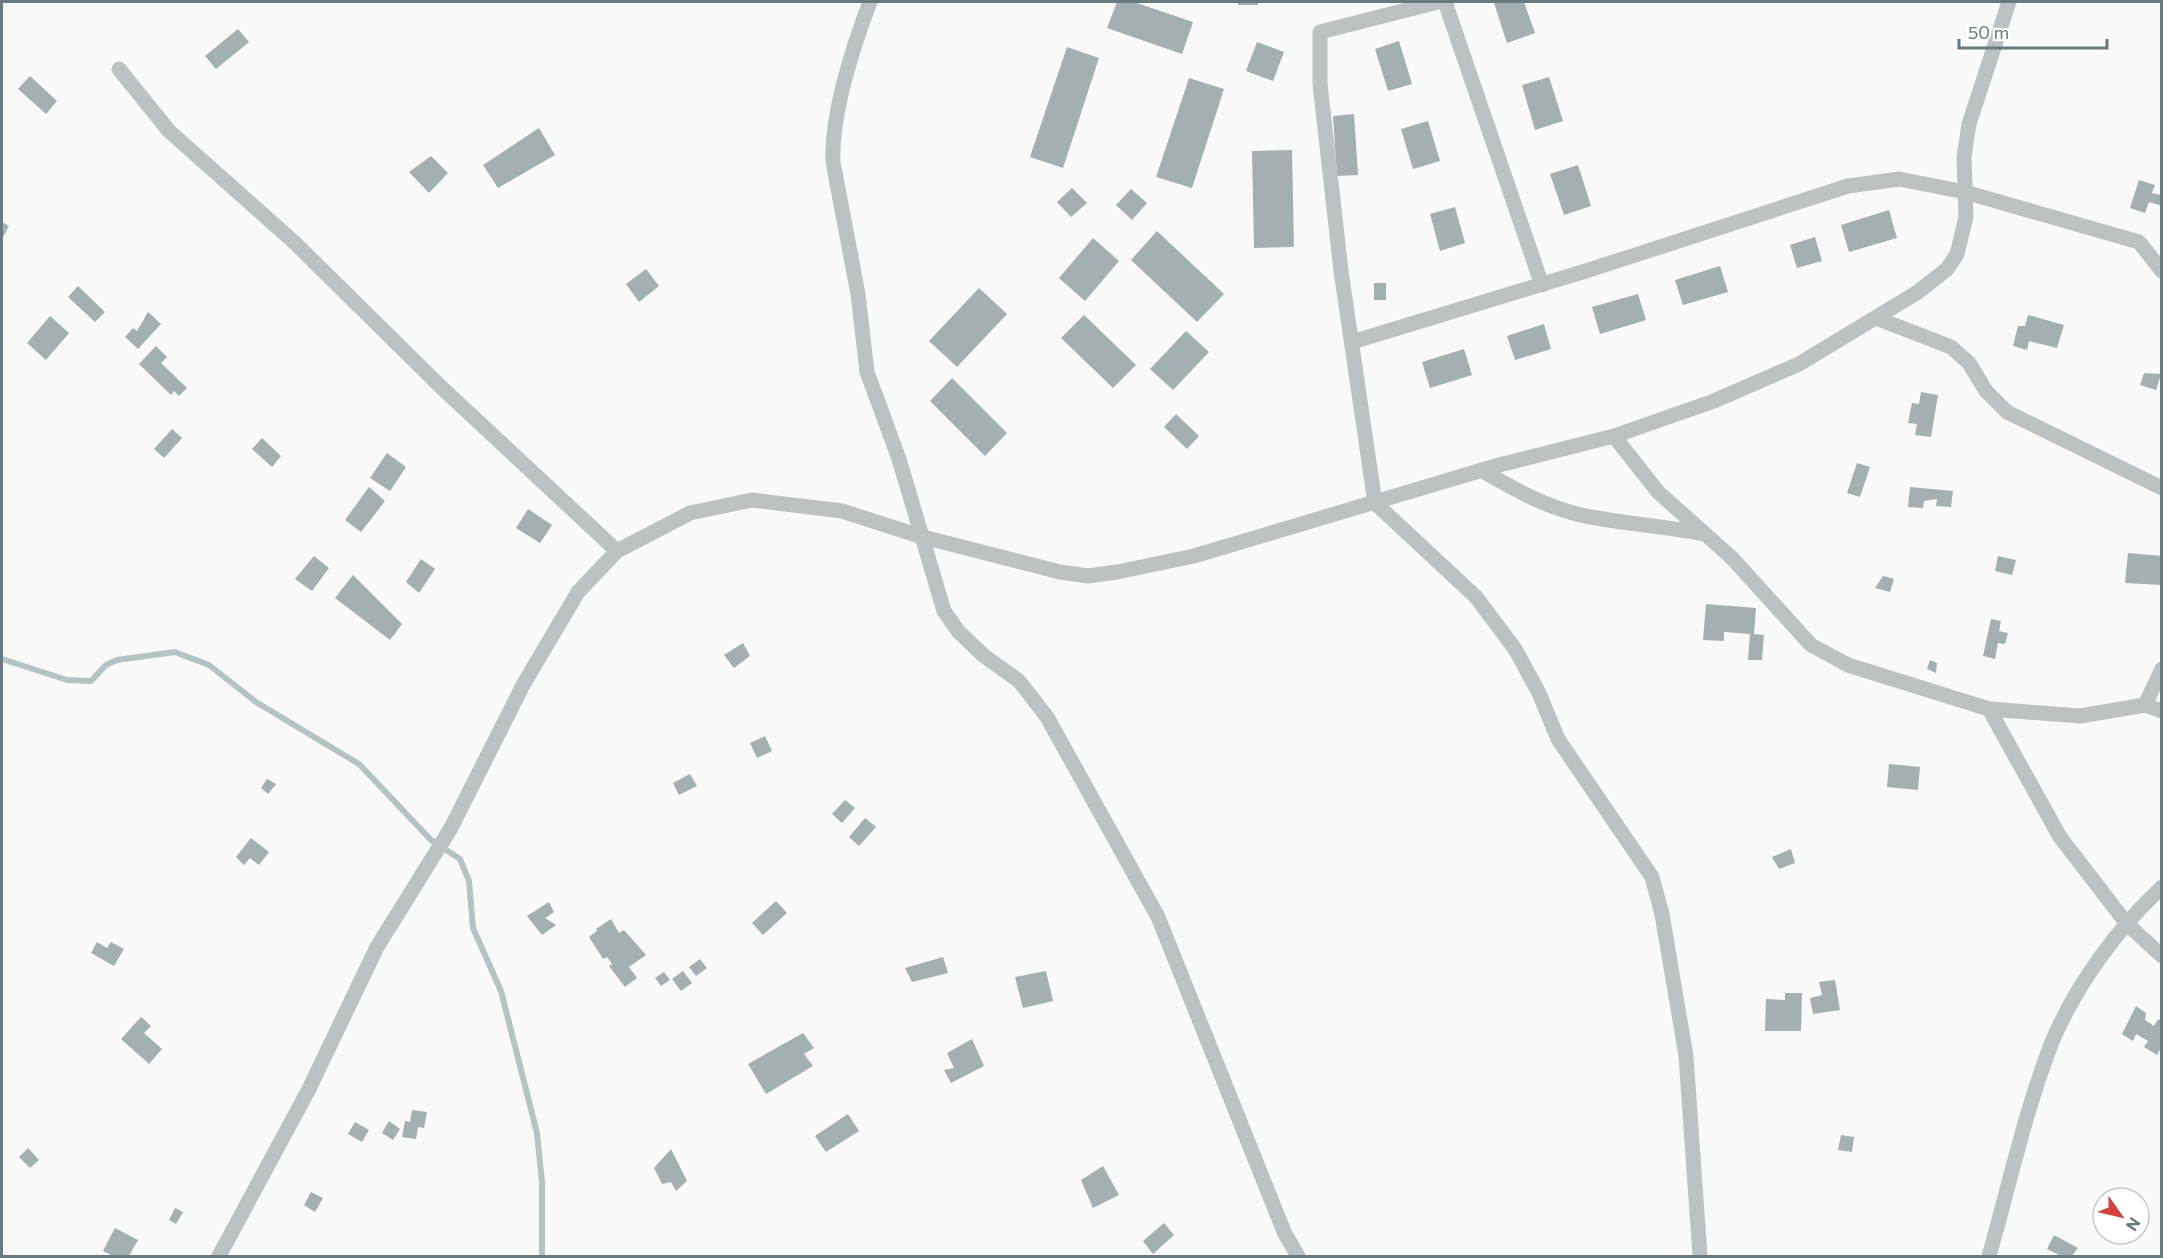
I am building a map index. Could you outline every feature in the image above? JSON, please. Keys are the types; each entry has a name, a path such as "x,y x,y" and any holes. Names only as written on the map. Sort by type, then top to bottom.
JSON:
{"street":[{"path":"870,2 857,34 832,139 833,162 858,294 867,372 899,459 944,611 957,631 983,655 1018,681 1047,717 1158,917 1285,1234 1298,1257"},
{"path":"1437,2 1320,32 1320,84 1352,342 1376,503 1476,597 1515,649 1539,693 1558,740 1652,877 1662,914 1686,1056 1700,1257"},
{"path":"1445,2 1542,285"},
{"path":"219,1257 309,1089 377,948 451,828 523,685 578,591 617,551 690,513 752,500 842,511 923,537 1060,572 1088,576 1194,556 1481,470 1614,436 1713,401 1799,364 1918,292 1947,270 1957,254 1966,217 1964,158 1969,124 2009,2"},
{"path":"118,69 169,131 295,243 441,387 617,551"},
{"path":"1352,342 1542,285 1848,186 1899,179 1965,192 2139,242 2162,271"},
{"path":"1876,318 1951,347 1968,363 1986,391 2007,412 2162,488"},
{"path":"1614,436 1658,492 1731,557 1811,645 1848,665 1989,710 2080,716 2145,705 2162,711"},
{"path":"1481,470 1538,501 1585,516 1653,524 1704,534"},
{"path":"2145,705 2162,669"},
{"path":"1989,710 2060,837 2127,924 2162,956"},
{"path":"1989,1257 2052,1042 2081,988 2127,924 2162,887"}],"building":[{"path":"1117,2 1134,2 1193,22 1182,54 1107,28"},
{"path":"1238,2 1258,2 1258,5 1238,5"},
{"path":"1524,2 1535,33 1507,43 1494,3"},
{"path":"238,29 249,42 216,69 205,56"},
{"path":"1399,41 1412,84 1388,91 1375,49"},
{"path":"1257,42 1284,52 1273,81 1246,71"},
{"path":"1067,47 1099,58 1063,168 1030,157"},
{"path":"30,76 57,101 46,114 18,89"},
{"path":"1549,77 1563,121 1535,130 1522,85"},
{"path":"1189,78 1224,89 1192,188 1156,177"},
{"path":"1354,114 1358,175 1337,176 1333,116"},
{"path":"1428,121 1440,161 1413,169 1401,129"},
{"path":"539,128 555,155 498,188 483,165"},
{"path":"1292,150 1294,247 1254,248 1252,151"},
{"path":"431,156 448,173 429,193 409,172"},
{"path":"1578,165 1591,206 1564,215 1550,174"},
{"path":"2139,180 2155,185 2152,193 2162,195 2162,206 2149,202 2145,213 2130,208"},
{"path":"1072,188 1087,203 1071,217 1057,202"},
{"path":"1131,189 1147,203 1132,220 1116,205"},
{"path":"1455,207 1465,243 1440,251 1430,214"},
{"path":"1889,210 1897,238 1849,252 1841,225"},
{"path":"2,222 9,226 2,239"},
{"path":"1157,231 1224,294 1197,322 1131,260"},
{"path":"1815,237 1822,261 1797,268 1790,245"},
{"path":"1093,238 1119,261 1085,301 1059,278"},
{"path":"1720,266 1728,292 1683,305 1675,280"},
{"path":"646,269 659,286 639,302 626,284"},
{"path":"1374,283 1386,283 1386,300 1374,300"},
{"path":"78,286 105,312 95,322 68,297"},
{"path":"979,288 1007,314 957,367 929,341"},
{"path":"1638,294 1646,320 1600,334 1592,307"},
{"path":"148,312 161,324 138,349 125,337 133,328 137,331"},
{"path":"1084,315 1136,365 1113,388 1061,338"},
{"path":"2028,315 2064,325 2057,348 2029,341 2027,350 2013,346 2018,326 2025,326"},
{"path":"50,316 69,333 46,360 27,343"},
{"path":"1544,324 1551,349 1515,360 1507,336"},
{"path":"1186,331 1209,352 1173,390 1150,369"},
{"path":"156,346 167,357 161,363 187,388 179,396 174,391 171,395 139,364"},
{"path":"1464,349 1472,375 1430,388 1422,362"},
{"path":"2144,373 2161,374 2156,390 2140,385"},
{"path":"952,378 1007,433 985,456 930,401"},
{"path":"1921,392 1938,395 1931,437 1915,435 1917,424 1908,423 1912,403 1919,404"},
{"path":"1176,414 1199,436 1187,449 1164,427"},
{"path":"172,429 182,438 164,458 154,449"},
{"path":"262,438 281,456 272,467 252,449"},
{"path":"387,453 406,467 390,491 370,478"},
{"path":"1857,463 1870,467 1860,497 1847,493"},
{"path":"369,487 385,501 361,532 345,520"},
{"path":"1910,487 1953,491 1951,507 1936,506 1937,499 1924,501 1923,508 1908,507"},
{"path":"528,509 552,525 540,543 516,528"},
{"path":"2128,553 2162,556 2162,585 2125,583"},
{"path":"314,556 329,568 312,591 295,579"},
{"path":"1998,556 2016,560 2012,575 1995,571"},
{"path":"421,559 435,569 419,593 406,582"},
{"path":"353,575 402,624 390,640 335,598"},
{"path":"1883,576 1894,579 1890,592 1875,588"},
{"path":"1706,604 1756,608 1754,634 1764,635 1762,660 1748,660 1750,634 1724,632 1724,641 1703,640"},
{"path":"1991,619 2001,621 1999,631 2008,633 2005,644 1998,643 1995,659 1983,656"},
{"path":"743,643 750,656 734,668 724,655"},
{"path":"1930,660 1937,663 1936,673 1927,669"},
{"path":"765,736 772,751 757,758 750,743"},
{"path":"1889,764 1920,767 1918,790 1887,787"},
{"path":"690,774 697,786 679,795 673,783"},
{"path":"267,779 276,784 268,794 261,788"},
{"path":"845,800 855,808 842,823 832,814"},
{"path":"865,818 876,827 859,846 849,837"},
{"path":"251,838 269,852 259,865 250,858 244,865 236,857"},
{"path":"1791,849 1795,863 1779,869 1772,857"},
{"path":"776,901 787,913 763,935 752,923"},
{"path":"549,902 554,912 545,918 556,925 542,935 527,916"},
{"path":"611,919 619,933 624,930 646,955 629,967 637,978 625,987 609,966 612,964 607,957 603,959 589,937"},
{"path":"97,942 107,948 111,942 124,949 114,966 91,953"},
{"path":"943,957 948,973 912,982 905,968"},
{"path":"700,959 707,968 696,976 689,967"},
{"path":"683,971 692,983 681,991 672,979"},
{"path":"1046,971 1053,1001 1023,1008 1015,977"},
{"path":"664,972 670,980 661,986 655,978"},
{"path":"1835,980 1840,1010 1813,1014 1810,998 1822,995 1819,982"},
{"path":"1785,993 1802,993 1801,1031 1765,1031 1766,999 1785,1000"},
{"path":"2136,1006 2146,1013 2145,1020 2154,1026 2158,1019 2162,1021 2162,1046 2157,1055 2144,1047 2148,1041 2136,1034 2133,1041 2122,1034"},
{"path":"141,1017 151,1026 144,1033 162,1049 149,1064 121,1039"},
{"path":"803,1033 814,1048 804,1054 813,1066 766,1094 748,1064"},
{"path":"972,1039 984,1066 951,1083 944,1070 954,1068 947,1053"},
{"path":"412,1110 427,1112 424,1128 418,1127 416,1139 402,1137 405,1121 410,1122"},
{"path":"848,1114 859,1131 826,1152 815,1136"},
{"path":"389,1121 400,1129 393,1140 382,1133"},
{"path":"355,1122 369,1130 362,1142 348,1134"},
{"path":"1841,1135 1854,1137 1852,1152 1838,1150"},
{"path":"28,1148 39,1160 30,1168 19,1157"},
{"path":"671,1149 687,1181 676,1191 671,1182 662,1184 654,1168"},
{"path":"1103,1166 1119,1195 1093,1208 1081,1180"},
{"path":"311,1192 323,1198 315,1212 304,1205"},
{"path":"175,1208 183,1212 176,1224 169,1220"},
{"path":"1164,1223 1174,1235 1153,1254 1143,1241"},
{"path":"115,1228 138,1240 129,1256 113,1256 103,1251"},
{"path":"2054,1235 2078,1248 2072,1256 2061,1256 2047,1249"}],"waterway":[{"path":"2,659 67,680 91,681 106,665 117,660 175,652 209,665 256,702 359,764 431,840 460,859 469,881 473,928 501,991 537,1133 542,1182 542,1256"}]}
